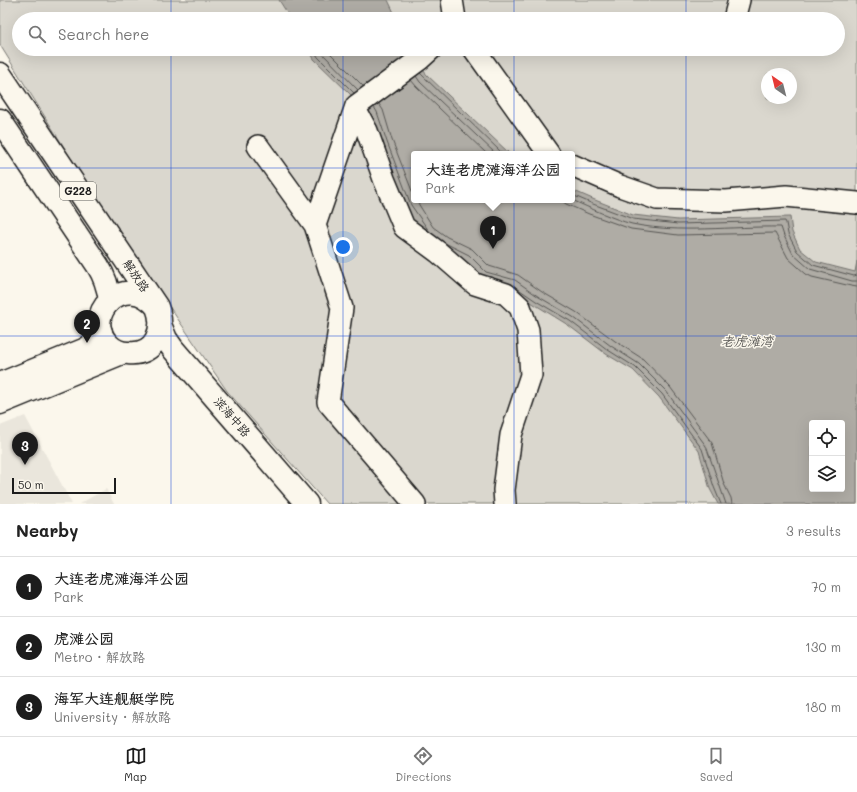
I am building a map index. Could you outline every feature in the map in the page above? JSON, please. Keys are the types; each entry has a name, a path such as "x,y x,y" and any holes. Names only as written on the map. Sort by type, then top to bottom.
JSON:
{"main road":[{"name":"解放路","path":"0,74 156,327"},
{"name":"G228","path":"0,120 105,276 110,300"},
{"name":"滨海中路","path":"110,300 126,292 144,295 151,300 156,327 288,504"},
{"path":"110,300 104,306 100,315 99,324 105,342 113,349 122,353 133,354 143,351 156,327"},
{"name":"滨海中路","path":"156,327 173,349 307,504"},
{"path":"0,384 86,349 98,340 101,332"},
{"path":"0,403 122,353"}],"street":[{"path":"452,0 455,12"},
{"path":"736,12 739,0"},
{"path":"315,225 355,108 422,56"},
{"path":"479,56 547,151"},
{"path":"355,108 367,131 384,179 404,228 438,252 476,284 506,294 520,307 528,330 531,375 511,435 504,490 505,504"},
{"path":"258,146 315,225 342,308 328,402 415,504"},
{"path":"575,166 620,186 657,199 726,201 786,196 857,203"}],"shaded area":[{"path":"0,0 857,0 857,504 327,504 227,391 104,211 0,45"},
{"path":"25,416 72,504 0,504 0,426"},
{"path":"106,489 114,504 79,504"}],"water":[{"path":"279,0 388,0 394,12 287,12"},
{"name":"老虎滩湾","path":"312,56 412,56 427,75 507,151 411,151 411,203 575,203 575,191 633,215 678,220 790,217 792,232 800,249 816,262 855,272 857,261 857,504 718,504 710,489 699,451 659,397 633,370 606,354 568,325 510,288 481,280 423,238 403,210 369,115"}],"place":[{"name":"大连老虎滩海洋公园","path":"493,249"},
{"name":"虎滩公园","path":"87,343"},
{"name":"海军大连舰艇学院","path":"25,465"}]}
